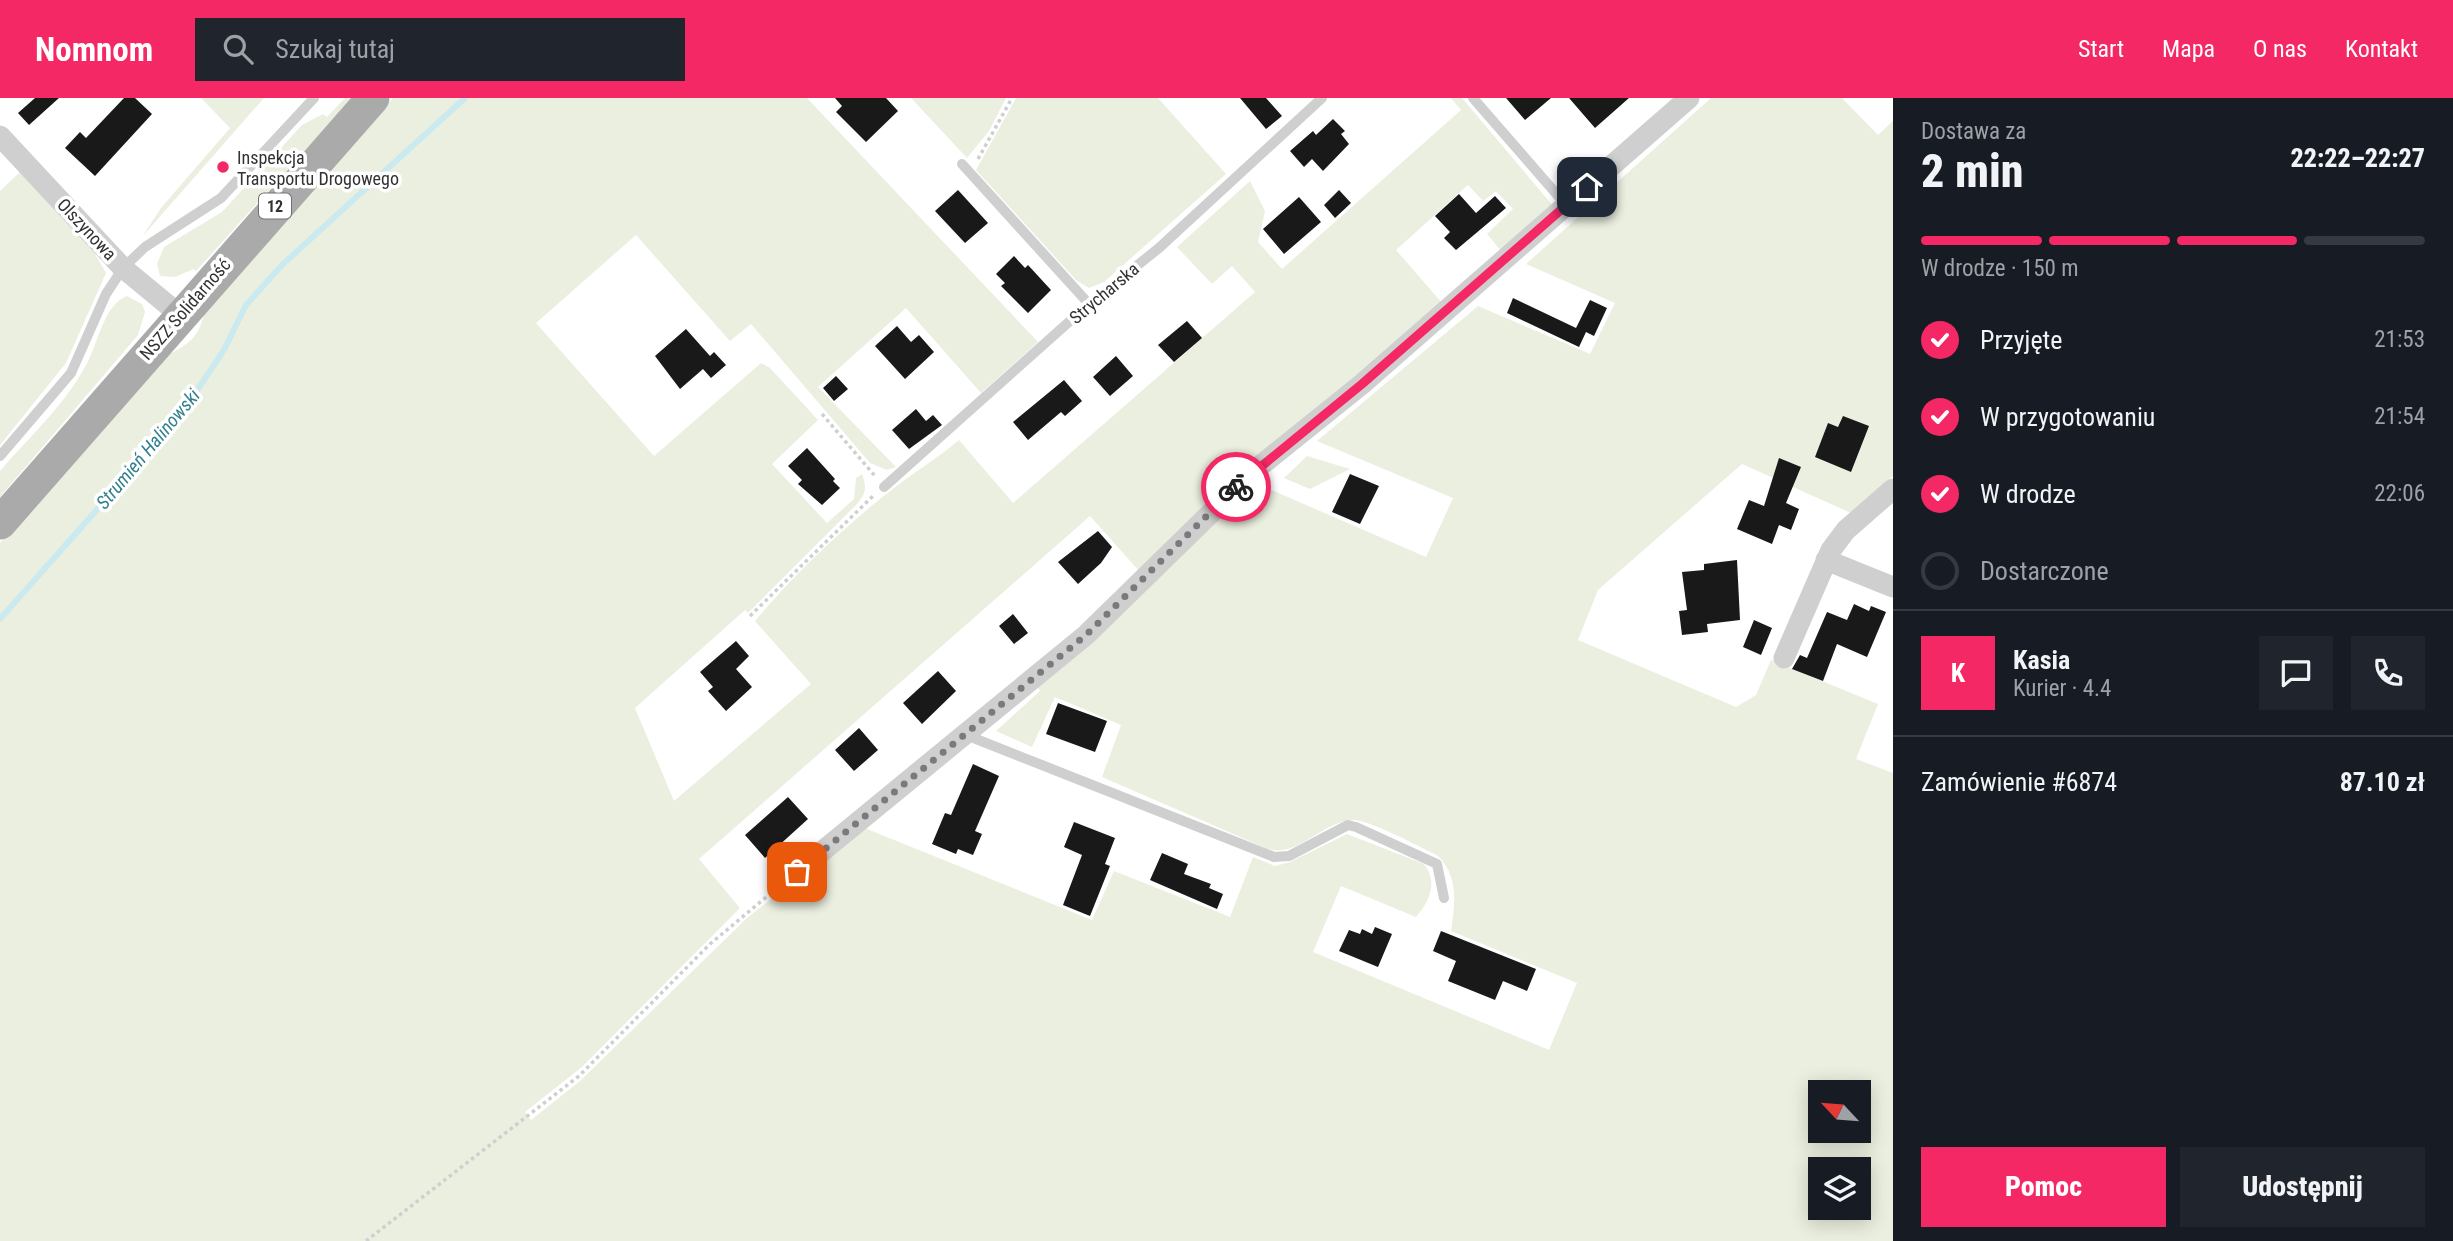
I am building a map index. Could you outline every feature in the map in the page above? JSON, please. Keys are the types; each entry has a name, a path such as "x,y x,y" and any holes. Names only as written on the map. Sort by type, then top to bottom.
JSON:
{"main road":[{"name":"NSZZ Solidarność","path":"0,523 373,98"}],"street":[{"path":"797,872 1086,635 1255,470 1362,384 1689,98"},
{"name":"Olszynowa","path":"0,136 123,268 180,315"},
{"path":"1784,658 1826,560 1846,530 1893,489"},
{"path":"1826,560 1893,587"}],"lane":[{"path":"0,456 71,373 106,294 123,268 145,247 220,198 314,98"},
{"name":"Strycharska","path":"884,487 993,393 1089,304 1159,248 1322,98"},
{"path":"1473,98 1566,205"},
{"path":"966,168 1089,304"},
{"path":"966,734 1274,857 1289,856 1349,825 1356,827 1437,864 1444,898"}],"path":[{"path":"966,168 1012,98"},
{"path":"750,616 852,513 884,487 822,414"},
{"path":"366,1241 579,1076 710,944 797,872"}],"green space":[{"path":"201,98 264,98 142,237 161,208 230,128"},
{"path":"345,98 352,98 196,271 194,269 175,277 160,276 157,264 164,247 222,212 302,125 323,114 327,117"},
{"path":"393,98 807,98 1038,342 981,393 906,308 818,387 896,467 887,470 870,463 751,324 730,341 636,235 536,323 654,456 761,363 770,368 818,420 772,464 827,523 854,499 856,478 862,474 864,479 865,490 857,504 748,613 745,610 635,708 674,801 811,684 755,621 839,534 894,488 959,440 1013,503 1255,292 1232,266 1212,284 1177,247 1250,181 1265,211 1258,242 1282,269 1461,110 1451,98 1462,98 1554,207 1502,252 1487,234 1513,209 1496,191 1483,201 1468,185 1396,250 1443,304 1140,572 1090,516 699,859 740,908 582,1067 525,1112 531,1120 580,1081 747,918 862,827 1092,920 1114,871 1230,917 1253,857 1275,866 1290,862 1347,834 1424,864 1431,878 1428,898 1416,917 1341,886 1313,952 1549,1050 1577,983 1451,931 1454,891 1445,864 1438,856 1383,829 1353,820 1331,826 1290,848 1268,849 1102,777 1121,725 1055,697 1032,747 996,731 1040,691 1037,686 1253,482 1426,557 1453,498 1317,441 1478,306 1590,354 1615,303 1526,264 1711,98 1842,98 1878,135 1893,121 1893,476 1851,513 1742,464 1598,590 1578,640 1736,707 1756,695 1771,660 1878,704 1856,759 1893,773 1893,1241 0,1241 0,543 165,356 192,339 203,319 205,309"},
{"path":"911,98 1006,98 989,131 967,158"},
{"path":"1016,98 1158,98 1226,174 1104,282 1089,288 1076,280 976,170"},
{"path":"21,171 94,252 106,273 66,363 0,445 0,191"},
{"path":"127,296 142,304 145,312 138,335 0,497 0,471 71,389 89,359 108,314 119,300"},
{"path":"1307,456 1350,469 1310,489 1284,478"}],"building":[{"path":"35,98 59,98 29,125 18,113"},
{"path":"124,98 135,98 152,114 95,176 65,148 80,132 86,138"},
{"path":"835,98 886,98 898,111 866,142 836,112 842,106"},
{"path":"1240,98 1266,98 1282,116 1266,129"},
{"path":"1506,98 1551,98 1525,120"},
{"path":"1569,98 1629,98 1595,128"},
{"path":"1333,119 1345,131 1341,134 1349,144 1323,171 1312,159 1304,167 1290,151 1313,131 1316,135"},
{"path":"958,190 988,223 965,243 935,211"},
{"path":"1339,190 1351,203 1335,218 1324,205"},
{"path":"1459,194 1476,213 1495,196 1506,208 1456,250 1444,238 1450,232 1435,216"},
{"path":"1299,197 1321,222 1284,254 1263,229"},
{"path":"1014,256 1025,268 1028,265 1051,290 1028,313 1001,286 1005,283 996,274"},
{"path":"1513,298 1576,328 1590,300 1607,308 1594,336 1586,332 1579,347 1507,313"},
{"path":"1187,321 1202,338 1174,362 1158,345"},
{"path":"897,326 911,342 919,335 934,352 905,379 875,346"},
{"path":"686,329 710,356 714,352 726,365 711,378 703,369 680,389 655,356"},
{"path":"1116,356 1133,376 1110,396 1093,377"},
{"path":"836,376 848,389 834,401 823,388"},
{"path":"1064,380 1082,401 1065,416 1061,412 1028,440 1013,422"},
{"path":"916,409 926,421 933,415 942,425 909,449 892,430"},
{"path":"1843,416 1869,426 1851,472 1815,457 1828,423 1838,427"},
{"path":"807,448 840,488 822,505 798,484 802,480 788,466"},
{"path":"1779,458 1801,467 1786,503 1799,509 1791,530 1779,525 1772,544 1737,529 1749,500 1764,506"},
{"path":"1350,474 1379,486 1360,524 1332,512"},
{"path":"1098,531 1112,547 1101,563 1078,584 1058,562"},
{"path":"1737,560 1740,620 1707,624 1708,632 1682,635 1679,611 1687,610 1682,572 1704,570 1704,564"},
{"path":"1854,604 1869,611 1871,606 1886,612 1867,657 1837,644 1823,681 1792,669 1800,655 1807,658 1827,612 1847,620"},
{"path":"1013,614 1028,633 1014,644 999,626"},
{"path":"1754,620 1772,628 1761,655 1743,647"},
{"path":"736,641 749,656 736,669 752,687 726,711 708,691 713,687 700,672"},
{"path":"938,671 956,691 922,724 903,703"},
{"path":"1058,703 1107,721 1095,752 1046,734"},
{"path":"859,728 878,750 854,771 835,750"},
{"path":"973,764 999,776 975,831 982,834 973,855 958,849 956,854 932,844 945,813 951,815"},
{"path":"788,797 808,819 765,858 745,835"},
{"path":"1074,822 1115,838 1105,864 1110,866 1090,916 1063,905 1082,855 1064,847"},
{"path":"1162,853 1188,864 1184,874 1211,884 1209,888 1223,894 1217,909 1150,880"},
{"path":"1375,927 1392,934 1378,967 1339,951 1349,930 1360,934 1362,929 1372,934"},
{"path":"1441,931 1536,969 1527,991 1503,981 1495,1000 1448,981 1456,961 1433,951"}],"waterway":[{"name":"Strumień Halinowski","path":"0,619 179,417 224,350 246,305 283,264 465,98"}],"way so far":[{"path":"797,872 1086,635 1236,487"}],"place":[{"name":"Inspekcja Transportu Drogowego","path":"223,167"}],"route":[{"path":"1236,487 1362,384 1587,187"}]}
